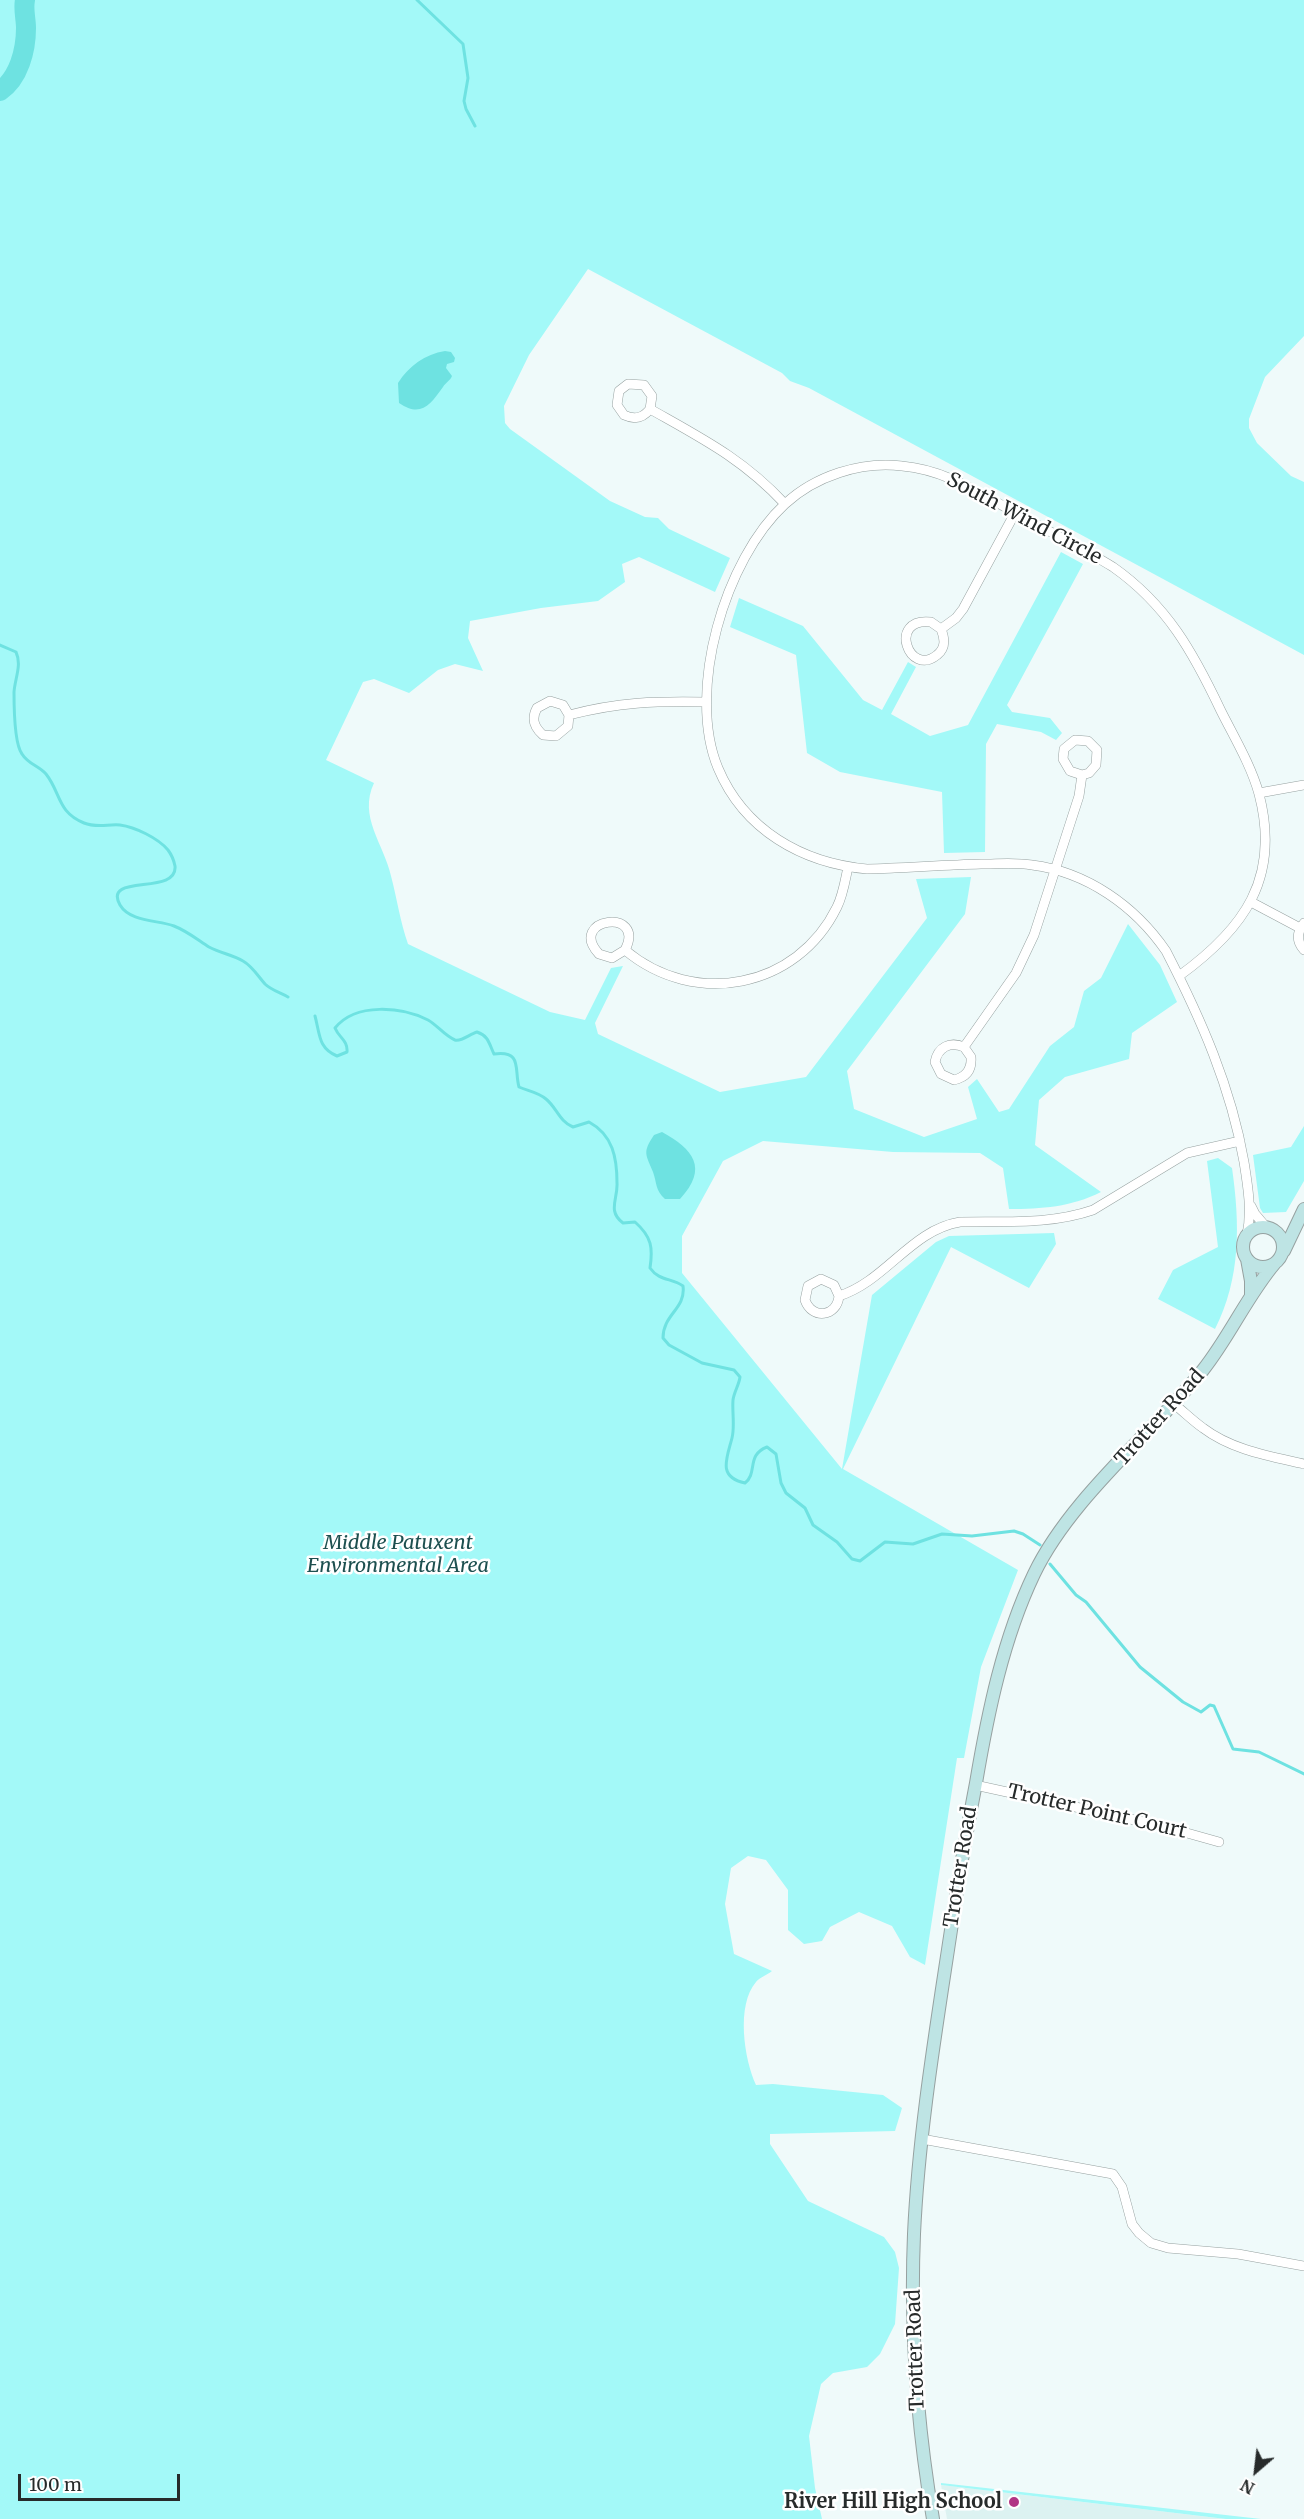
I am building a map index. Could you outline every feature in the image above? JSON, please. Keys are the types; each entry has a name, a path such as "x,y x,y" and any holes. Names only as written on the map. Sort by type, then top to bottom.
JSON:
{"street":[{"path":"650,409 740,462 756,474 785,504"},
{"name":"South Wind Circle","path":"1179,976 1224,939 1238,923 1251,902 1260,876 1265,833 1259,793 1199,664 1165,614 1129,579 1113,567 955,479 923,469 882,465 832,476 803,490 785,504 772,517 751,549 726,598 714,639 706,702 711,746 717,767 731,793 749,816 764,830 798,852 822,861 867,869 1032,864 1055,869 1092,884 1126,906 1156,936 1179,976 1218,1063 1240,1141 1250,1201 1247,1235"},
{"path":"941,630 963,609 1015,513"},
{"path":"931,622 941,630 944,645 936,657 924,660 909,652 905,637 915,623 931,622"},
{"path":"569,715 596,708 650,700 706,702"},
{"path":"964,1047 1016,973 1034,935 1078,796 1082,774"},
{"path":"1259,793 1304,785"},
{"path":"625,950 647,967 663,974 701,984 741,982 762,976 800,955 816,940 838,905 848,867"},
{"path":"1251,902 1302,926 1299,942 1304,950"},
{"path":"608,921 620,924 627,932 629,939 625,950 612,958 599,954 592,943 593,931 598,925 608,921"},
{"path":"839,1296 862,1287 936,1228 960,1222 1042,1221 1076,1216 1093,1210 1187,1153 1240,1141"},
{"name":"South Wind Circle","path":"1250,1201 1255,1214 1268,1228"},
{"name":"Trotter Road","path":"1268,1228 1284,1226 1302,1212"},
{"name":"Trotter Road","path":"933,2519 922,2446 914,2347 914,2235 922,2139 960,1865 983,1738 1004,1654 1035,1572 1047,1550 1082,1504 1206,1366 1279,1258 1302,1212"},
{"path":"1247,1259 1252,1264 1264,1268 1279,1258 1281,1238 1268,1228 1255,1229 1247,1235 1243,1247 1251,1281 1251,1297"},
{"path":"1174,1404 1204,1429 1222,1440 1256,1453 1304,1464"},
{"name":"Trotter Point Court","path":"975,1785 1162,1826 1219,1842"},
{"path":"922,2139 1113,2174 1122,2187 1132,2224 1144,2238 1158,2246 1238,2254 1304,2266"}],"shaded area":[{"path":"445,351 451,352 455,358 454,362 447,364 446,368 452,376 434,399 419,409 399,403 398,383 407,371 424,358"},
{"path":"662,1132 682,1145 694,1160 694,1178 680,1199 665,1199 662,1196 647,1157 650,1141 654,1135"},
{"name":"River Hill High School","path":"941,2485 1226,2519 947,2519"}],"green space":[{"name":"Middle Patuxent Environmental Area","path":"0,0 1304,0 1304,336 1265,377 1249,419 1249,428 1257,443 1291,476 1304,482 1304,655 809,388 790,381 782,373 588,269 529,355 504,406 505,423 510,429 610,501 645,517 658,518 669,529 730,558 715,592 639,557 622,564 625,582 598,601 541,608 470,621 468,638 483,671 455,664 438,670 409,693 374,679 363,682 326,760 374,783 369,807 371,819 388,864 408,944 550,1012 585,1020 611,968 623,966 595,1023 598,1034 720,1092 806,1077 927,918 916,879 971,877 965,914 847,1071 854,1109 924,1137 977,1119 968,1087 977,1079 999,1112 1009,1109 1050,1046 1074,1027 1084,991 1101,978 1128,924 1160,965 1177,1002 1132,1033 1129,1059 1065,1077 1039,1100 1035,1145 1101,1192 1079,1201 1056,1206 1009,1209 1003,1168 980,1153 893,1152 763,1141 723,1161 682,1236 682,1273 842,1469 872,1295 936,1242 949,1236 1054,1233 1056,1244 1029,1288 951,1247 843,1469 1018,1570 981,1667 964,1758 957,1758 925,1965 910,1957 892,1926 859,1912 830,1927 822,1941 804,1944 788,1930 788,1890 766,1860 748,1856 731,1868 725,1904 734,1954 772,1971 759,1979 750,1992 744,2018 745,2047 756,2085 773,2084 883,2095 902,2108 895,2131 770,2134 770,2144 808,2201 884,2237 895,2252 899,2268 895,2324 880,2354 867,2367 833,2373 821,2384 809,2436 815,2488 822,2519 0,2519"},
{"path":"1061,552 1083,564 1007,705 1012,712 1050,718 1062,733 1056,740 1041,732 997,724 986,744 985,852 944,853 942,792 840,772 807,753 796,655 730,627 739,598 803,626 863,700 882,710 908,662 916,667 891,714 930,736 968,725"},
{"path":"1304,1126 1304,1181 1286,1212 1263,1213 1260,1208 1253,1155 1291,1147"},
{"path":"1218,1158 1232,1168 1237,1230 1230,1290 1215,1329 1158,1299 1173,1270 1218,1247 1207,1161"},
{"path":"941,2483 1261,2519 1226,2519 941,2485"}],"waterway":[{"path":"0,91 17,71 23,54 26,36 25,0"},
{"path":"417,0 463,44 468,78 464,101 475,126"},
{"path":"0,645 16,652 18,657 14,706 19,749 27,760 46,774 64,808 75,819 84,823 98,826 126,826 152,837 168,850 172,858 175,866 173,875 165,880 121,890 117,895 120,905 130,915 174,926 209,947 243,961 267,986 288,997"},
{"path":"315,1016 323,1045 337,1056 347,1052 347,1048 335,1028 355,1014 367,1011 380,1009 405,1012 428,1020 455,1040 477,1032 486,1038 494,1054 509,1055 513,1058 516,1063 519,1087 543,1097 561,1118 573,1127 589,1122 604,1134 612,1148 616,1165 615,1214 623,1223 635,1222 645,1233 650,1243 650,1268 661,1277 683,1286 681,1300 667,1323 663,1338 669,1345 702,1363 734,1370 740,1377 733,1400 733,1433 726,1466 730,1476 745,1483 751,1474 754,1459 761,1450 767,1447 776,1454 781,1483 786,1493 805,1508 813,1525 837,1542 852,1559 860,1561 885,1542 913,1544 942,1534 972,1536 1014,1531 1040,1545"},
{"path":"1050,1564 1076,1595 1086,1602 1140,1667 1183,1702 1201,1712 1210,1705 1214,1706 1233,1749 1259,1752 1304,1774"}],"place":[{"name":"River Hill High School","path":"1014,2502"}]}
